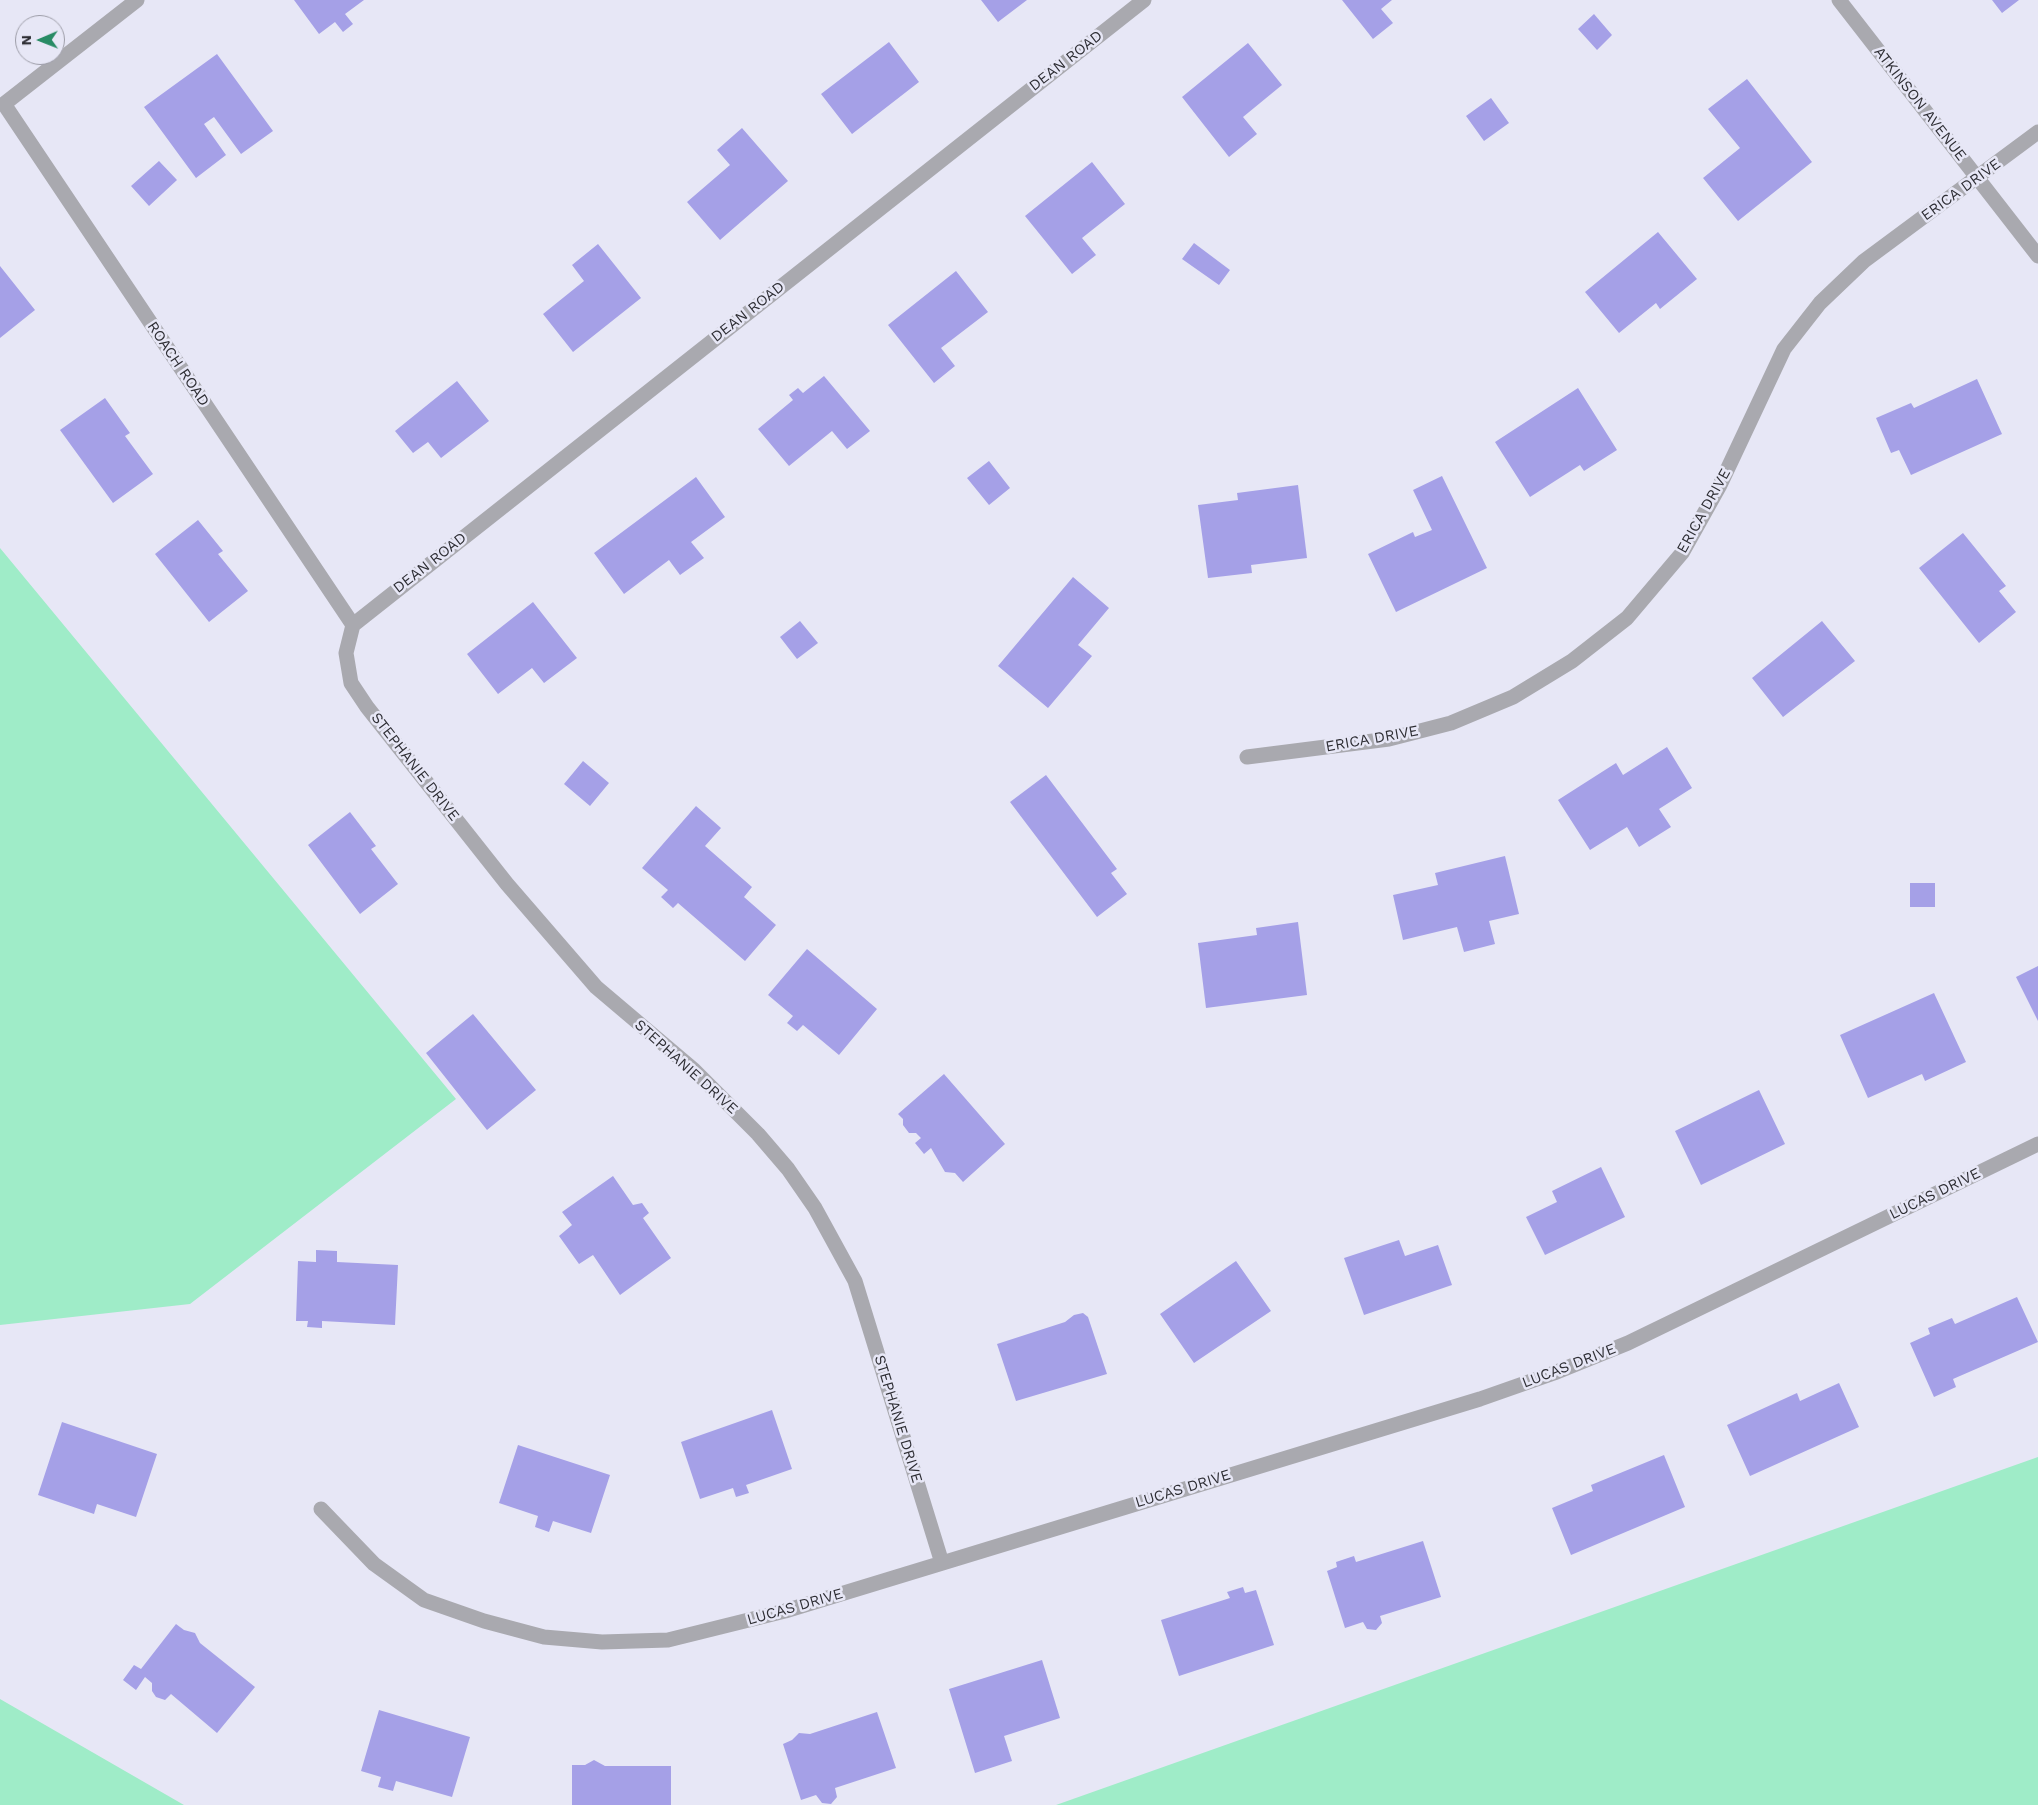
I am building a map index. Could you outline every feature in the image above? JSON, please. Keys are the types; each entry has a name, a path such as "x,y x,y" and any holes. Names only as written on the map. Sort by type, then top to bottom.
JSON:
{"street":[{"name":"ROACH ROAD","path":"137,0 4,104 352,625"},
{"name":"DEAN ROAD","path":"352,625 1144,0"},
{"name":"ATKINSON AVENUE","path":"1839,0 2038,256"},
{"name":"ERICA DRIVE","path":"1247,757 1389,739 1451,724 1513,697 1572,661 1626,618 1682,553 1720,485 1784,349 1820,303 1864,260 2038,132"},
{"name":"STEPHANIE DRIVE","path":"352,625 346,654 351,683 488,861 549,935 596,987 694,1070 758,1134 788,1169 815,1208 855,1281 942,1563"},
{"name":"LUCAS DRIVE","path":"321,1509 374,1564 424,1600 484,1621 544,1637 602,1642 668,1640 784,1611 1480,1399 1554,1373 1628,1343 2038,1144"}],"green space":[{"path":"0,548 456,1099 190,1304 0,1325"},
{"path":"2038,1457 2038,1805 1056,1805"},
{"path":"0,1699 184,1805 0,1805"}],"building":[{"path":"294,0 364,0 345,14 353,24 343,32 335,22 319,34"},
{"path":"981,0 1027,0 998,22"},
{"path":"1342,0 1392,0 1381,9 1393,23 1373,39"},
{"path":"1992,0 2019,0 2002,13"},
{"path":"1594,14 1612,35 1597,50 1578,29"},
{"path":"889,42 919,82 852,134 821,94"},
{"path":"1248,43 1282,85 1243,117 1257,134 1229,157 1182,97"},
{"path":"217,54 273,131 241,154 214,117 204,124 226,155 196,178 144,107"},
{"path":"1747,79 1812,162 1738,221 1703,178 1740,148 1708,109"},
{"path":"1491,98 1509,123 1484,141 1466,116"},
{"path":"742,128 788,181 720,240 687,202 730,165 717,150"},
{"path":"159,161 177,180 149,206 131,186"},
{"path":"1092,162 1125,204 1082,238 1096,255 1072,274 1025,216"},
{"path":"1658,232 1697,279 1660,309 1656,303 1619,333 1585,292"},
{"path":"1194,243 1230,270 1219,285 1182,259"},
{"path":"598,244 641,298 573,352 543,314 584,281 572,265"},
{"path":"0,266 35,310 0,338"},
{"path":"956,271 988,312 941,348 955,366 934,383 888,325"},
{"path":"824,376 870,431 847,449 832,431 789,466 758,429 793,400 789,395 798,388 803,393"},
{"path":"1977,379 2002,434 1911,475 1899,450 1891,453 1876,418 1911,403 1914,408"},
{"path":"457,381 489,421 441,458 428,442 413,453 395,431"},
{"path":"1578,388 1617,450 1584,471 1580,465 1530,497 1495,442"},
{"path":"105,398 130,433 125,436 153,474 113,503 60,430"},
{"path":"989,461 1010,488 989,505 967,478"},
{"path":"1442,476 1487,568 1396,612 1368,554 1413,532 1415,537 1432,530 1413,490"},
{"path":"696,477 725,517 691,542 704,558 680,575 669,560 624,594 594,553"},
{"path":"1298,485 1307,558 1251,565 1252,573 1208,578 1198,505 1238,500 1237,493"},
{"path":"198,520 223,551 218,554 248,591 209,622 155,554"},
{"path":"1963,533 2006,586 1999,591 2016,612 1979,643 1919,568"},
{"path":"1073,577 1109,608 1078,645 1092,656 1048,708 998,666"},
{"path":"533,602 577,658 544,683 532,668 498,694 467,654"},
{"path":"800,621 818,643 797,659 780,637"},
{"path":"1822,621 1855,661 1783,717 1752,678"},
{"path":"1667,747 1692,788 1659,809 1671,827 1639,847 1627,827 1590,850 1558,800 1616,763 1623,775"},
{"path":"583,761 609,783 590,806 564,784"},
{"path":"1046,775 1117,869 1111,873 1127,894 1097,917 1010,802"},
{"path":"696,806 721,828 705,846 752,887 744,897 776,925 745,961 678,903 673,908 661,897 668,890 642,868"},
{"path":"350,812 376,846 371,849 398,884 360,914 308,845"},
{"path":"1505,856 1519,914 1489,921 1495,944 1464,952 1457,927 1403,940 1393,895 1438,885 1435,873"},
{"path":"1910,883 1935,883 1935,907 1910,907"},
{"path":"1298,922 1307,995 1206,1008 1198,943 1257,935 1256,928"},
{"path":"807,949 877,1009 839,1055 803,1025 797,1031 787,1023 793,1016 768,995"},
{"path":"2038,966 2038,1021 2016,977"},
{"path":"1934,993 1966,1062 1925,1081 1922,1074 1868,1098 1840,1035"},
{"path":"473,1014 536,1090 487,1130 426,1053"},
{"path":"944,1074 1005,1144 963,1182 955,1173 945,1172 931,1148 924,1154 915,1143 921,1138 916,1133 909,1133 903,1125 903,1119 898,1114"},
{"path":"1759,1090 1785,1144 1701,1185 1675,1131"},
{"path":"1601,1167 1625,1217 1545,1255 1526,1217 1557,1202 1552,1191"},
{"path":"613,1176 633,1205 642,1203 649,1213 643,1218 671,1258 620,1295 593,1255 579,1264 559,1236 572,1225 562,1212"},
{"path":"1399,1240 1405,1256 1438,1245 1452,1285 1364,1315 1344,1258"},
{"path":"316,1250 337,1251 337,1262 398,1265 395,1325 322,1321 322,1328 307,1327 308,1321 296,1321 298,1261 316,1262"},
{"path":"1236,1261 1271,1311 1194,1363 1160,1314"},
{"path":"2017,1297 2038,1342 1953,1379 1956,1387 1934,1397 1910,1343 1930,1334 1928,1328 1952,1318 1955,1324"},
{"path":"1083,1313 1088,1317 1107,1374 1016,1401 997,1344 1065,1322 1074,1315"},
{"path":"1839,1383 1859,1427 1750,1476 1727,1425 1797,1393 1800,1401"},
{"path":"772,1410 792,1469 746,1485 749,1493 736,1497 733,1488 700,1499 681,1442"},
{"path":"62,1422 157,1454 136,1517 97,1504 94,1514 38,1495"},
{"path":"518,1445 610,1475 591,1533 553,1521 549,1532 535,1527 538,1516 499,1503"},
{"path":"1664,1455 1685,1507 1571,1555 1552,1508 1593,1491 1591,1485"},
{"path":"1423,1541 1441,1597 1380,1616 1382,1623 1376,1630 1367,1629 1363,1622 1345,1628 1327,1571 1337,1567 1336,1562 1354,1556 1356,1562"},
{"path":"1243,1587 1245,1593 1256,1590 1274,1645 1179,1676 1161,1620 1230,1598 1227,1592"},
{"path":"176,1624 184,1630 195,1633 200,1643 255,1687 217,1733 171,1694 165,1700 156,1697 152,1691 152,1683 145,1677 136,1690 123,1680 134,1665 141,1669"},
{"path":"1042,1660 1060,1718 1004,1736 1012,1761 975,1773 949,1689"},
{"path":"379,1710 470,1737 452,1797 396,1781 393,1791 378,1787 381,1777 361,1771"},
{"path":"877,1712 896,1768 835,1788 837,1797 831,1804 822,1803 816,1795 801,1800 783,1744 792,1740 799,1733 810,1734"},
{"path":"594,1760 605,1766 671,1766 671,1805 572,1805 572,1765 585,1765"}]}
